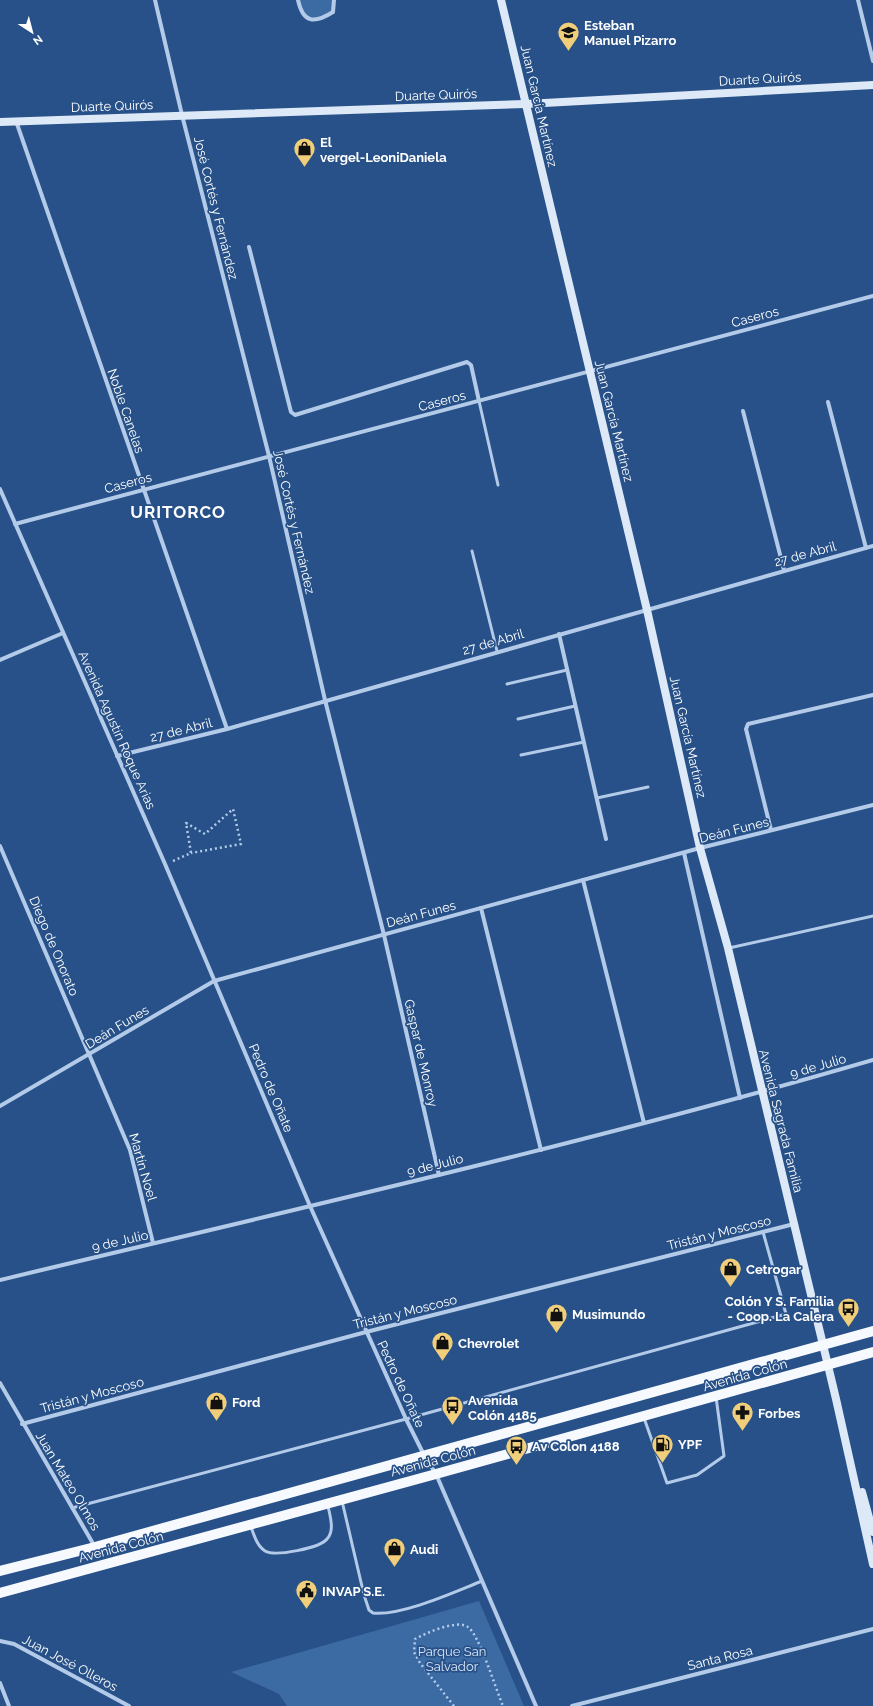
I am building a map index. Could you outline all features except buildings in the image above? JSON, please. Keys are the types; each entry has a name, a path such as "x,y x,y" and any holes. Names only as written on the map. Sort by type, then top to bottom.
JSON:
{"main road":[{"name":"Juan García Martínez","path":"501,0 647,610 700,848"},
{"name":"Duarte Quirós","path":"0,122 526,104 873,85"},
{"name":"Avenida Sagrada Familia","path":"700,848 728,948 827,1365 873,1532"},
{"name":"Avenida Colón","path":"0,1571 95,1547 873,1331"},
{"name":"Avenida Colón","path":"0,1593 716,1397 873,1352"},
{"name":"Avenida Sagrada Familia","path":"836,1399 873,1564"}],"street":[{"name":"José Cortés y Fernández","path":"155,0 182,115 269,456 325,700 384,935"},
{"path":"298,0 301,12 305,18 310,20 326,16 333,12 334,0"},
{"path":"858,0 873,61"},
{"name":"Noble Canelas","path":"16,121 226,729"},
{"path":"249,247 291,412 296,415 467,362 471,365 479,401"},
{"name":"Caseros","path":"15,524 873,296"},
{"path":"828,402 866,548"},
{"path":"743,411 784,570"},
{"name":"Avenida Agustín Roque Arias","path":"0,489 166,864 214,981"},
{"name":"27 de Abril","path":"117,756 226,729 497,651 873,546"},
{"path":"0,660 63,633"},
{"path":"559,634 606,839"},
{"path":"771,830 746,729 748,724 873,695"},
{"name":"Deán Funes","path":"0,1106 214,981 700,848 873,805"},
{"name":"Diego de Onorato","path":"0,846 89,1055"},
{"path":"684,853 740,1098"},
{"path":"583,880 644,1123"},
{"path":"481,908 542,1150"},
{"name":"Gaspar de Monroy","path":"384,935 439,1175"},
{"name":"Pedro de Oñate","path":"214,981 310,1206 406,1419 424,1455 436,1474 536,1706"},
{"name":"Martín Noel","path":"89,1055 130,1150 153,1243"},
{"name":"9 de Julio","path":"0,1280 542,1150 740,1098 873,1060"},
{"name":"Tristán y Moscoso","path":"22,1424 366,1332 794,1224"},
{"name":"Juan Mateo Olmos","path":"0,1383 22,1424 95,1547"},
{"name":"Santa Rosa","path":"572,1706 873,1629"},
{"name":"Juan José Olleros","path":"0,1641 14,1644 129,1706"},
{"path":"0,1684 9,1706"}],"lane":[{"path":"479,401 498,485"},
{"path":"472,551 497,651"},
{"path":"507,684 567,670"},
{"path":"518,719 575,706"},
{"path":"520,755 584,742"},
{"path":"596,798 648,786"},
{"path":"728,948 873,916"},
{"path":"72,1508 406,1419 786,1314 763,1232"},
{"path":"644,1416 667,1483 697,1475 724,1456 716,1397"},
{"path":"342,1500 368,1610 373,1613 387,1613 408,1607 482,1581"},
{"path":"250,1525 258,1544 269,1553 291,1552 327,1540 331,1532 328,1504"}],"path":[{"path":"166,864 191,853 241,844 234,809 205,834 186,823 191,853"},
{"path":"454,1706 420,1664 414,1652 415,1639 427,1632 458,1623 468,1627 476,1638 503,1706"}],"green space":[{"path":"298,0 334,0 333,12 310,20 305,18"},
{"name":"Parque San Salvador","path":"479,1601 524,1706 287,1706 279,1694 231,1672"}],"place":[{"name":"Esteban Manuel Pizarro","path":"569,52"},
{"name":"El vergel-LeoniDaniela","path":"304,168"},
{"name":"Cetrogar","path":"731,1288"},
{"name":"Colón Y S. Familia - Coop. La Calera","path":"849,1328"},
{"name":"Musimundo","path":"556,1334"},
{"name":"Chevrolet","path":"442,1362"},
{"name":"Ford","path":"217,1422"},
{"name":"Avenida Colón 4185","path":"452,1426"},
{"name":"Forbes","path":"743,1432"},
{"name":"YPF","path":"662,1464"},
{"name":"Av Colon 4188","path":"516,1466"},
{"name":"Audi","path":"395,1568"},
{"name":"INVAP S.E.","path":"307,1610"}],"district":[{"name":"URITORCO","path":"178,512"}]}
